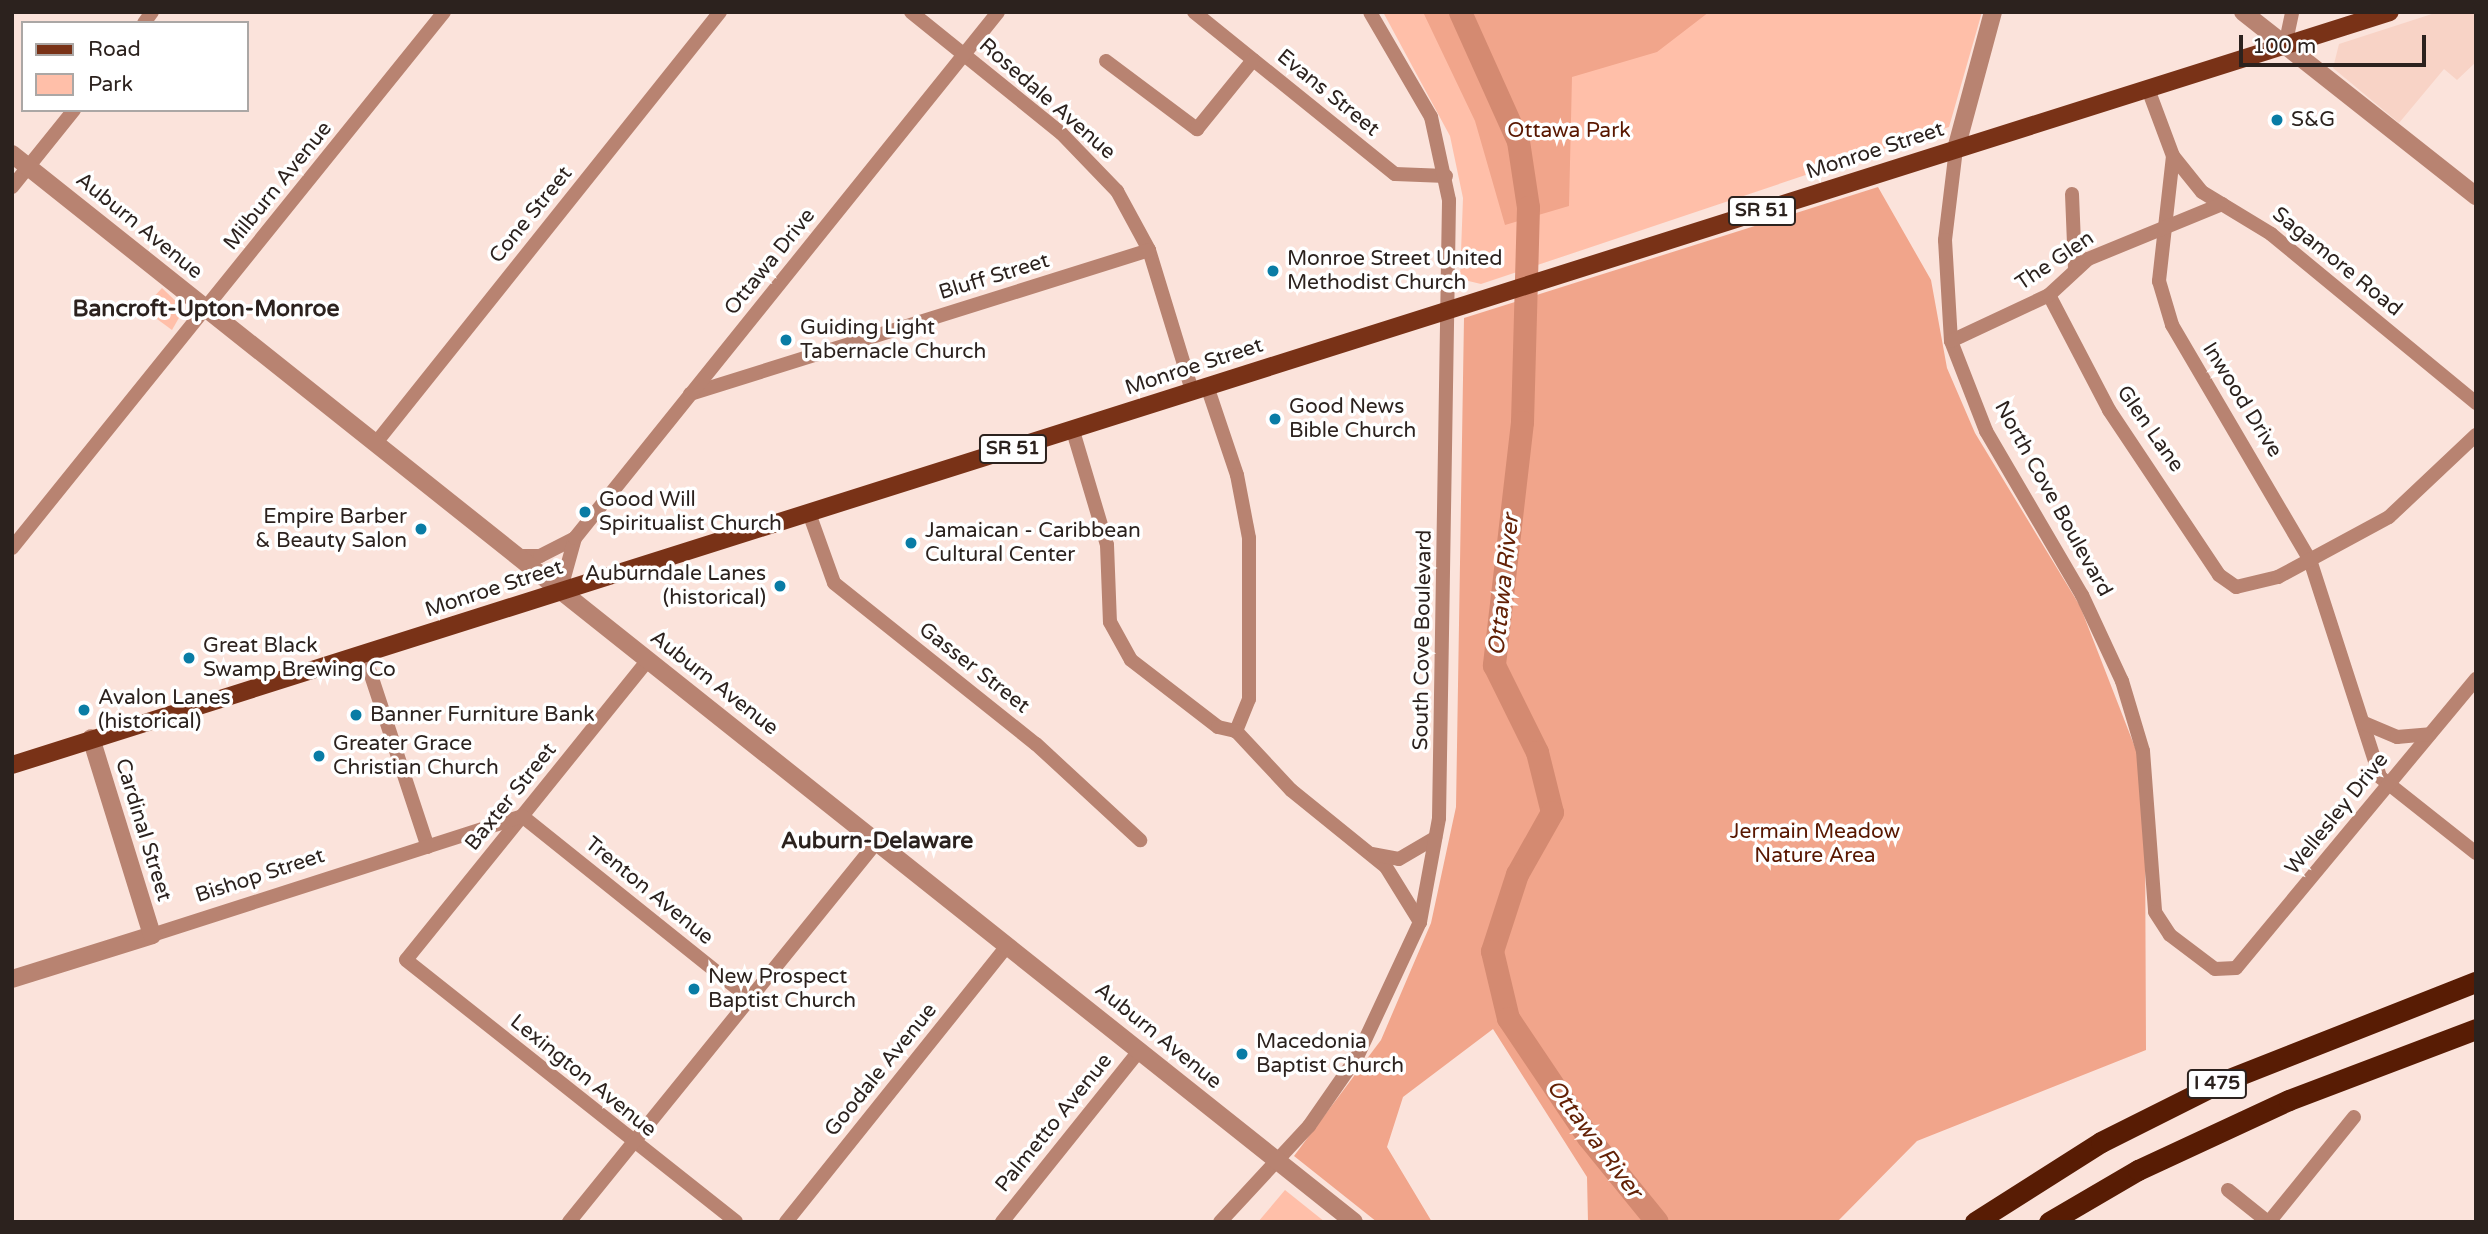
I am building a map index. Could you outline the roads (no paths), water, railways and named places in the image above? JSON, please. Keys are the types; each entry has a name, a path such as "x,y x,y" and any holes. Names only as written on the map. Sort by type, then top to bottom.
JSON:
{"highway":[{"name":"I 475","path":"1975,1222 2101,1142 2219,1083 2476,982"},
{"name":"I 475","path":"2049,1222 2255,1115 2476,1029"}],"main road":[{"name":"Monroe Street","path":"12,765 2390,12"}],"street":[{"name":"Milburn Avenue","path":"12,548 444,12"},
{"name":"Cone Street","path":"375,444 720,12"},
{"name":"Rosedale Avenue","path":"911,12 1100,170 1149,250 1200,388 1237,475 1250,538 1249,699 1236,731"},
{"name":"Ottawa Drive","path":"560,592 575,538 998,12"},
{"name":"Evans Street","path":"1194,12 1382,164 1410,179 1446,176"},
{"name":"South Cove Boulevard","path":"1220,1222 1310,1126 1357,1057 1420,922 1435,838 1443,749 1458,307 1446,176 1432,117 1370,12"},
{"name":"North Cove Boulevard","path":"1993,12 1956,149 1945,240 1951,341 1986,431 2082,595 2122,681 2143,751 2159,923 2215,969 2227,971"},
{"path":"2243,12 2476,196"},
{"path":"2285,46 2292,12"},
{"path":"1106,61 1197,129 1253,60"},
{"name":"Inwood Drive","path":"2148,89 2173,156 2160,281 2172,325 2310,560 2380,777 2476,853"},
{"path":"12,187 72,112"},
{"name":"Auburn Avenue","path":"12,154 1354,1222"},
{"name":"Sagamore Road","path":"2173,156 2202,192 2309,264 2476,403"},
{"path":"2073,194 2075,268"},
{"name":"The Glen","path":"1951,341 2049,295 2075,268 2222,204"},
{"name":"Bluff Street","path":"691,394 1149,250"},
{"name":"Glen Lane","path":"2049,295 2109,410 2227,583 2250,586 2310,560"},
{"path":"1073,430 1107,545 1115,638 1168,693 1218,727 1236,731 1291,790 1369,852 1420,922"},
{"path":"2310,560 2389,516 2476,435"},
{"name":"Gasser Street","path":"809,513 834,583 1036,744 1139,840"},
{"name":"Ottawa Drive","path":"516,556 540,556 575,538"},
{"path":"363,654 428,847"},
{"name":"Baxter Street","path":"406,960 648,660"},
{"name":"Wellesley Drive","path":"2227,971 2245,960 2476,679"},
{"path":"2364,723 2397,737 2430,734"},
{"name":"Cardinal Street","path":"91,738 152,935"},
{"name":"Bishop Street","path":"12,979 522,817"},
{"name":"Trenton Avenue","path":"522,817 749,998"},
{"path":"1369,852 1399,859 1435,838"},
{"path":"569,1222 878,841"},
{"name":"Goodale Avenue","path":"786,1222 1008,945"},
{"name":"Lexington Avenue","path":"406,960 632,1144 736,1222"},
{"name":"Palmetto Avenue","path":"1002,1222 1140,1050"},
{"path":"2228,1190 2268,1222 2354,1117"}],"waterway":[{"name":"Ottawa River","path":"1460,12 1518,141 1528,207 1522,422 1494,665 1537,752 1552,812 1517,874 1492,951 1508,1018 1588,1137 1657,1222"}],"place":[{"name":"S&G","path":"2277,120"},
{"name":"Monroe Street United Methodist Church","path":"1273,271"},
{"name":"Guiding Light Tabernacle Church","path":"786,340"},
{"name":"Good News Bible Church","path":"1275,419"},
{"name":"Good Will Spiritualist Church","path":"585,512"},
{"name":"Empire Barber & Beauty Salon","path":"421,529"},
{"name":"Jamaican - Caribbean Cultural Center","path":"911,543"},
{"name":"Auburndale Lanes (historical)","path":"780,586"},
{"name":"Great Black Swamp Brewing Co","path":"189,658"},
{"name":"Avalon Lanes (historical)","path":"84,710"},
{"name":"Banner Furniture Bank","path":"356,715"},
{"name":"Greater Grace Christian Church","path":"319,756"},
{"name":"New Prospect Baptist Church","path":"694,989"},
{"name":"Macedonia Baptist Church","path":"1242,1054"}],"district":[{"name":"Bancroft-Upton-Monroe","path":"206,309"},
{"name":"Auburn-Delaware","path":"877,841"}],"park label":[{"name":"Ottawa Park","path":"1569,131"},
{"name":"Jermain Meadow Nature Area","path":"1815,844"}]}
